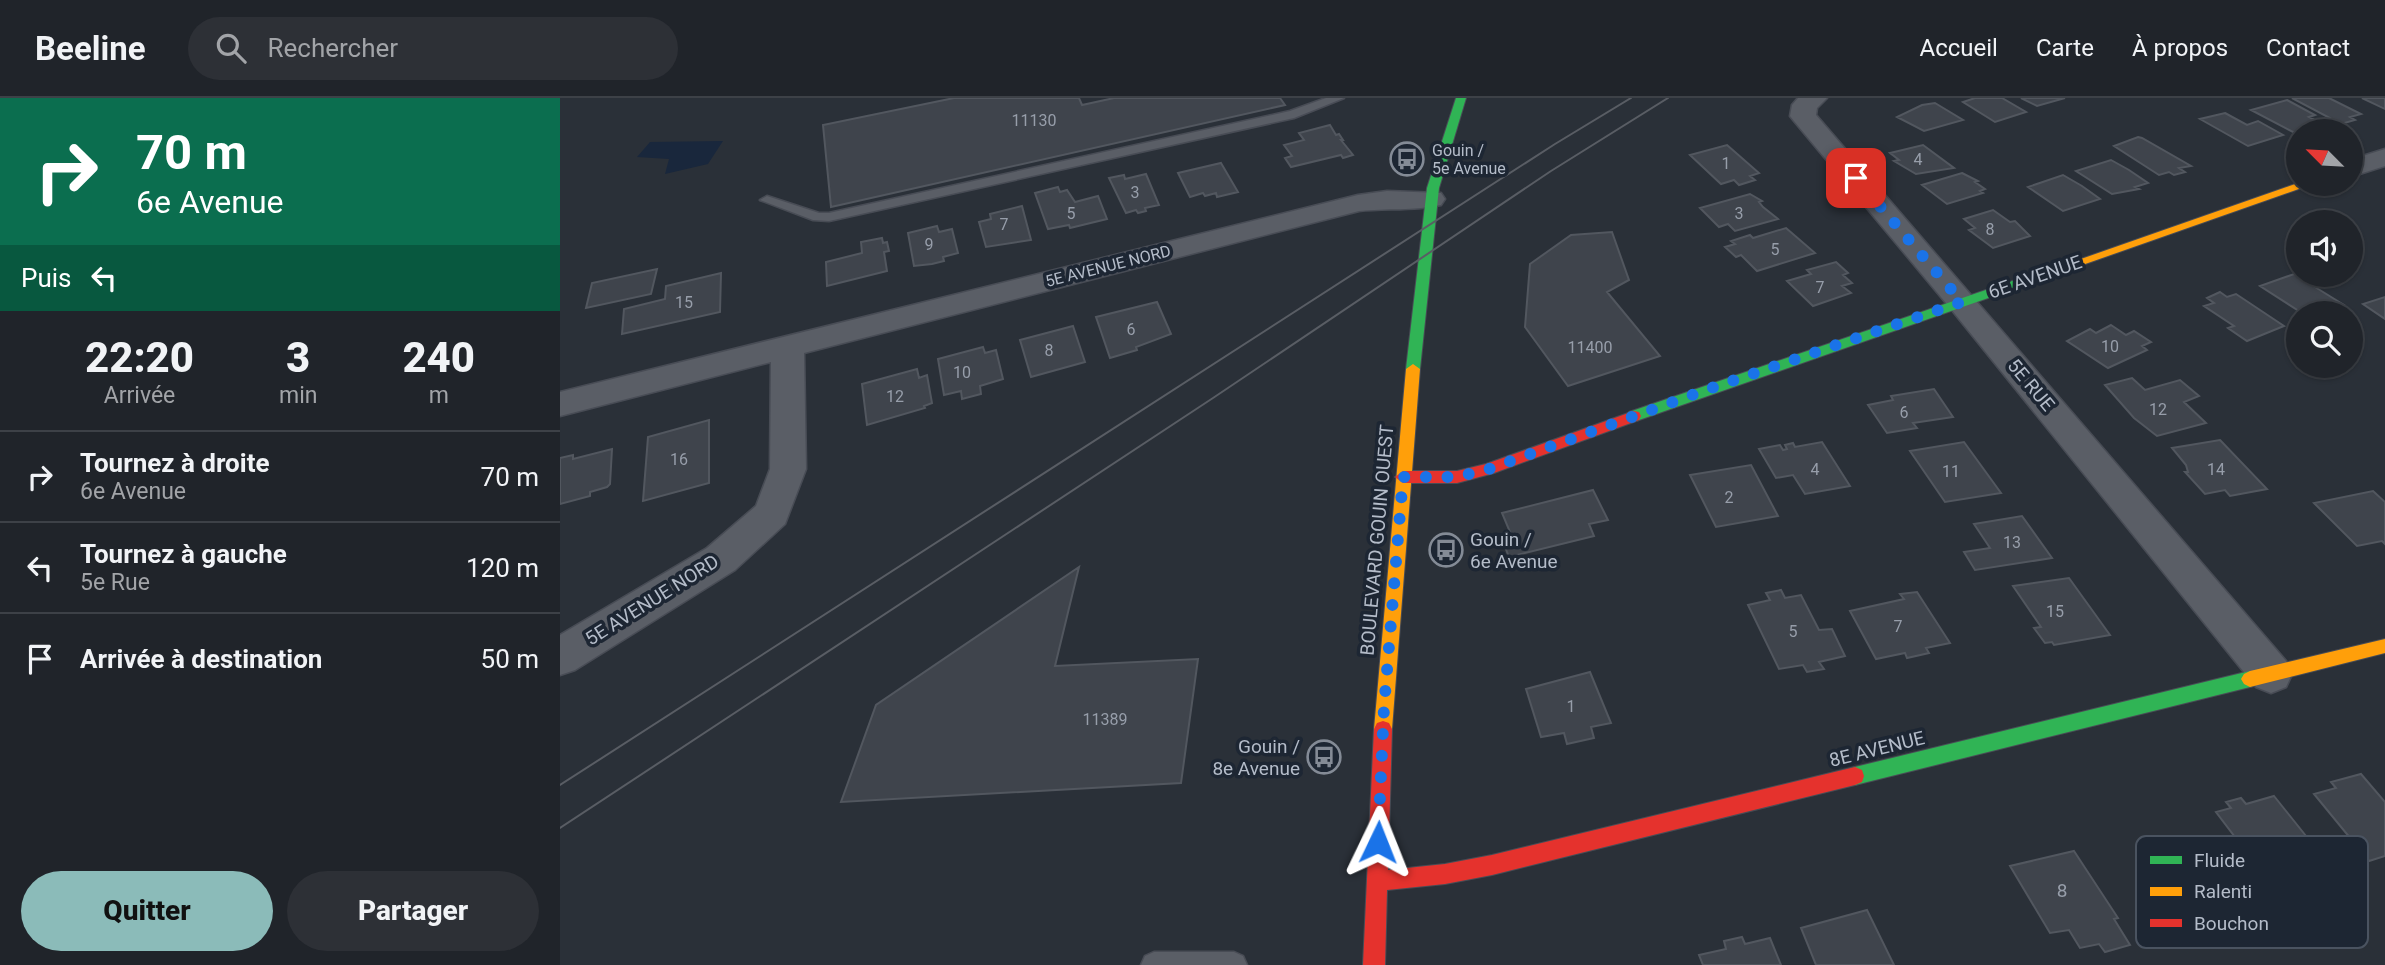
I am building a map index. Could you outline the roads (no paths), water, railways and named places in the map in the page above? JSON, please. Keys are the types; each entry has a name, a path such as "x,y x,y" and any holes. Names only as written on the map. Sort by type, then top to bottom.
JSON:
{"street":[{"name":"BOULEVARD GOUIN OUEST","path":"1374,965 1384,707 1403,477 1431,199 1461,98"},
{"name":"BOULEVARD GOUIN OUEST","path":"1453,123 1472,98"},
{"name":"5E RUE","path":"1814,98 1805,105 1803,116 1962,302 2271,674"},
{"path":"2363,165 2385,157"},
{"name":"6E AVENUE","path":"1403,477 1457,477 1489,469 1717,386 2286,191"},
{"name":"5E AVENUE NORD","path":"560,404 1358,203 1387,199 1431,199"},
{"name":"5E AVENUE NORD","path":"560,657 721,559 772,514 788,469 788,346"},
{"name":"8E AVENUE","path":"1377,881 1445,874 1492,865 2385,646"}],"lane":[{"path":"767,200 818,217 829,217 1294,114 1338,98"},
{"path":"1154,965 1234,965"}],"water":[{"path":"723,141 708,164 665,174 669,159 637,157 650,142"}],"tram line":[{"path":"560,785 1555,144 1631,98"},
{"path":"560,828 1213,398 1551,171 1668,98"}],"place":[{"name":"Gouin / 5e Avenue","path":"1407,159"},
{"name":"Gouin / 6e Avenue","path":"1446,550"},
{"name":"Gouin / 8e Avenue","path":"1324,757"}]}
